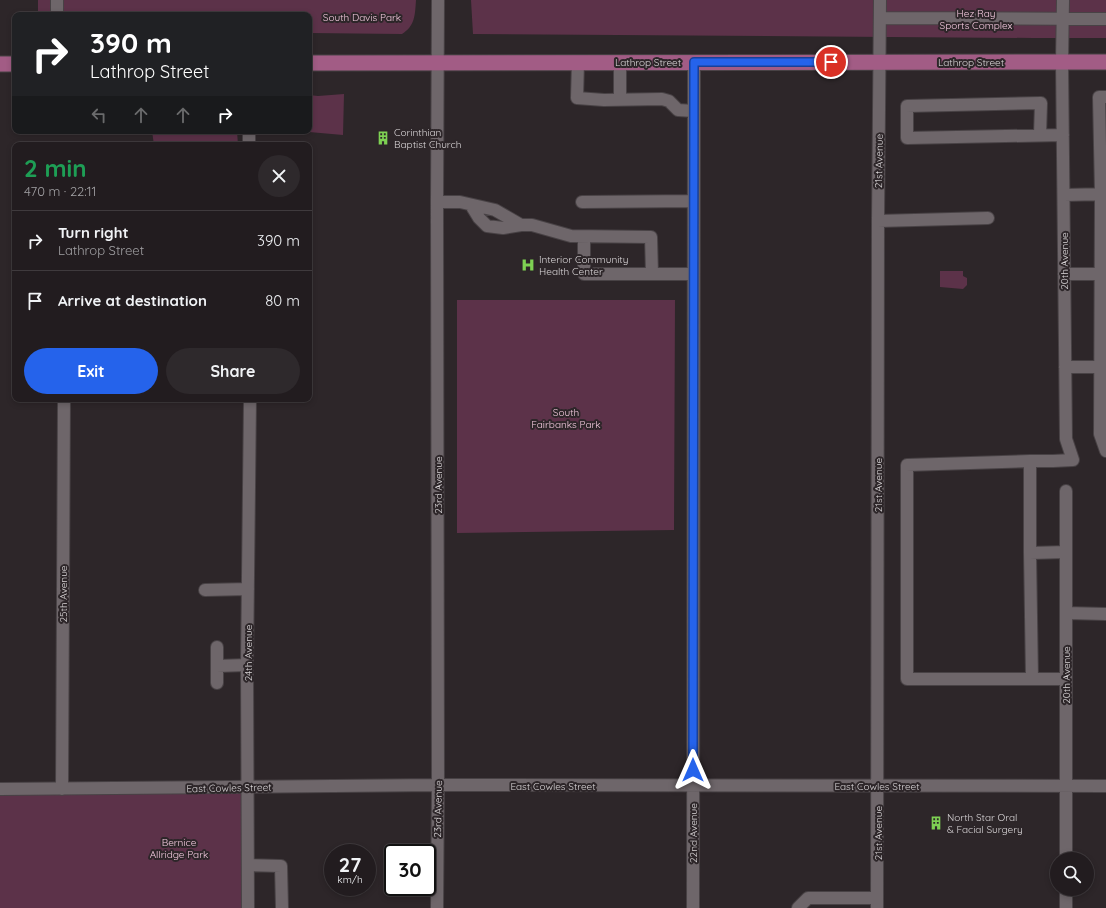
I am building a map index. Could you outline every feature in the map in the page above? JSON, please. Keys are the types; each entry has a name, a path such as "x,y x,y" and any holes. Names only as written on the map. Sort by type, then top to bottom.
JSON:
{"main road":[{"name":"Lathrop Street","path":"312,63 1106,62"},
{"path":"0,64 12,64"}],"street":[{"path":"57,12 58,0"},
{"name":"23rd Avenue","path":"437,908 438,0"},
{"name":"21st Avenue","path":"877,903 878,221 880,0"},
{"name":"20th Avenue","path":"1030,461 1073,460 1066,439 1062,62 1064,19 1063,0"},
{"path":"880,18 1106,19"},
{"path":"578,62 577,98 662,99 678,110 694,111"},
{"path":"620,62 620,99"},
{"name":"22nd Avenue","path":"693,908 694,62"},
{"path":"1106,97 1099,97 1104,194 1103,367 1100,434 1106,450"},
{"path":"1040,135 1041,103 907,106 907,138 1040,135 1063,134"},
{"path":"1064,195 1104,194"},
{"path":"582,202 694,201"},
{"path":"437,202 460,202 495,210 521,225"},
{"path":"471,205 479,218 487,226 503,228 532,225 571,236 651,237 652,274"},
{"path":"878,221 988,218"},
{"path":"584,236 584,274 694,274"},
{"path":"1064,274 1103,274"},
{"path":"1065,367 1103,367"},
{"name":"25th Avenue","path":"62,789 64,402"},
{"name":"24th Avenue","path":"248,908 247,666 250,402"},
{"path":"1032,679 1030,461 907,465 907,679 1032,679 1066,679"},
{"name":"20th Avenue","path":"1066,491 1066,852"},
{"path":"1030,553 1066,552"},
{"path":"205,590 248,589"},
{"path":"1066,613 1106,614"},
{"path":"217,647 217,682"},
{"path":"217,666 247,666"},
{"name":"East Cowles Street","path":"0,789 438,785 1106,786"},
{"path":"248,865 281,866 282,908"},
{"path":"1066,896 1066,908"},
{"path":"798,908 808,898 877,903"}],"green space":[{"name":"South Davis Park","path":"38,0 416,0 414,20 410,27 402,34 312,33 312,12 38,12"},
{"name":"Hez Ray Sports Complex","path":"471,0 1106,0 1106,38 473,34"},
{"path":"344,94 343,135 312,132 312,95"},
{"path":"152,134 237,134 238,142 154,142"},
{"path":"940,271 963,271 963,276 967,278 967,285 963,289 940,287"},
{"name":"South Fairbanks Park","path":"457,300 675,300 674,530 457,533"},
{"name":"Bernice Allridge Park","path":"248,787 248,908 0,908 0,789"}],"place":[{"name":"Corinthian Baptist Church","path":"383,138"},
{"name":"Interior Community Health Center","path":"528,265"},
{"name":"North Star Oral & Facial Surgery","path":"936,823"}],"route":[{"path":"693,770 694,62 831,62"}]}
